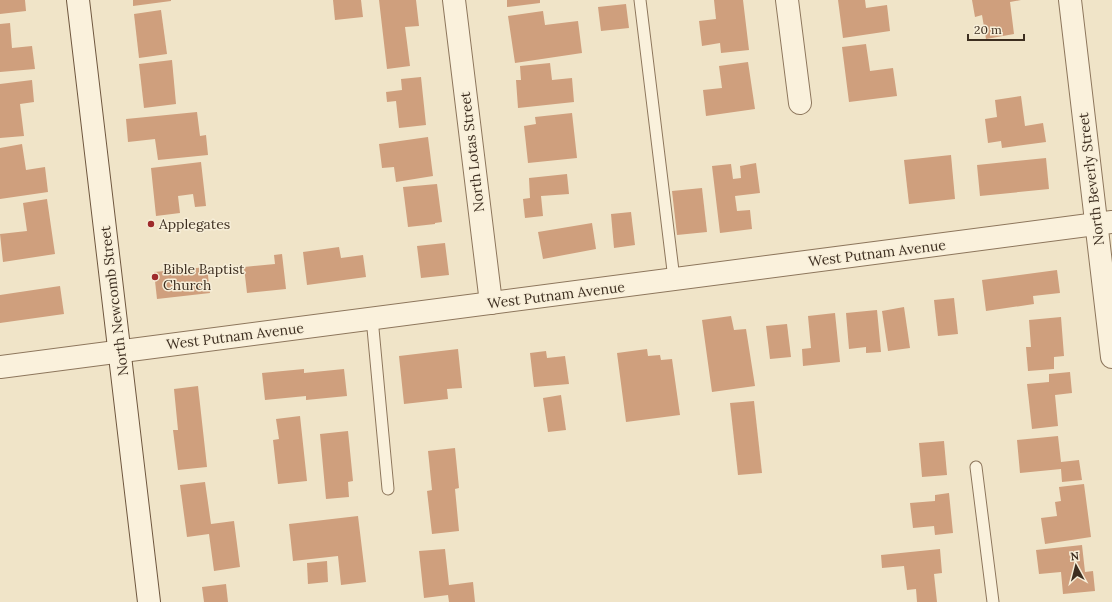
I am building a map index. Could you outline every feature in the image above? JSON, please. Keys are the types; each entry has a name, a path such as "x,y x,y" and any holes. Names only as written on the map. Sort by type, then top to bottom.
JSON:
{"street":[{"name":"North Newcomb Street","path":"78,0 149,602"},
{"name":"North Lotas Street","path":"454,0 491,303"},
{"path":"787,0 800,104"},
{"name":"North Beverly Street","path":"1070,0 1104,223 1112,357"},
{"name":"West Putnam Avenue","path":"0,368 120,351 1104,223"}],"lane":[{"path":"640,0 674,279"},
{"path":"372,318 388,489"},
{"path":"976,467 993,602"}],"building":[{"path":"0,0 25,0 26,11 0,14"},
{"path":"133,0 171,0 171,1 133,6"},
{"path":"333,0 361,0 363,17 335,20"},
{"path":"379,0 416,0 419,26 405,27 410,66 387,69"},
{"path":"507,0 540,0 540,3 507,7"},
{"path":"714,0 743,0 749,50 721,53 720,43 702,46 699,21 716,19"},
{"path":"838,0 865,0 866,8 887,5 890,31 843,38"},
{"path":"972,0 1021,0 1010,2 1014,34 986,39 982,15 975,17"},
{"path":"626,4 629,28 601,31 598,7"},
{"path":"161,10 167,54 139,58 134,14"},
{"path":"543,11 545,25 578,21 582,53 515,63 508,16"},
{"path":"10,23 12,48 32,46 35,69 0,72 0,24"},
{"path":"866,44 870,71 893,68 897,96 849,102 842,47"},
{"path":"172,60 176,104 144,108 139,64"},
{"path":"748,62 755,109 706,116 703,90 722,88 719,66"},
{"path":"550,63 552,80 572,78 574,102 518,108 516,80 521,80 520,66"},
{"path":"421,77 426,125 399,128 396,101 387,102 386,92 402,90 401,79"},
{"path":"32,80 34,102 20,104 24,136 0,138 0,84"},
{"path":"1021,96 1025,126 1043,123 1046,142 1002,148 1001,141 988,143 985,119 997,117 995,100"},
{"path":"197,112 200,136 206,135 208,155 158,160 155,139 128,142 126,119"},
{"path":"572,113 577,158 528,163 524,126 536,124 535,117"},
{"path":"428,137 433,176 396,182 394,167 382,168 379,144"},
{"path":"22,144 26,170 45,167 48,192 0,199 0,148"},
{"path":"951,155 955,199 909,204 904,160"},
{"path":"1046,158 1049,189 980,196 977,165"},
{"path":"201,162 206,206 195,207 193,194 178,196 180,213 156,216 151,168"},
{"path":"756,163 760,193 735,196 737,211 750,210 752,229 720,233 712,166 731,164 733,179 741,178 740,166"},
{"path":"567,174 569,194 541,196 543,216 525,218 523,199 530,198 529,178"},
{"path":"437,184 442,222 408,227 403,187"},
{"path":"702,188 707,232 677,235 672,191"},
{"path":"47,199 55,254 3,262 0,234 27,231 23,203"},
{"path":"631,212 635,245 614,248 611,214"},
{"path":"592,223 596,249 543,259 538,232"},
{"path":"445,243 449,275 421,278 417,246"},
{"path":"339,247 341,258 363,255 366,277 307,285 303,252"},
{"path":"282,254 286,289 247,293 244,267 275,264 274,255"},
{"path":"207,267 210,293 157,299 154,272"},
{"path":"1057,270 1060,293 1033,296 1034,304 986,311 982,280"},
{"path":"60,286 64,314 0,323 0,295"},
{"path":"954,298 958,334 938,336 934,300"},
{"path":"904,307 910,348 888,351 882,311"},
{"path":"877,310 881,352 866,353 866,347 849,349 846,313"},
{"path":"835,313 840,362 803,366 802,349 811,348 808,316"},
{"path":"731,316 734,330 746,329 755,386 712,392 702,320"},
{"path":"1061,317 1064,356 1054,357 1054,369 1028,371 1026,347 1031,347 1029,320"},
{"path":"787,324 791,357 770,359 766,326"},
{"path":"458,349 462,388 447,389 448,399 404,404 399,356"},
{"path":"647,349 648,356 660,355 661,360 672,359 680,415 626,422 617,353"},
{"path":"546,351 547,358 565,356 569,384 534,387 530,353"},
{"path":"304,369 304,373 344,369 347,396 306,400 306,396 265,400 262,373"},
{"path":"1070,372 1072,393 1055,395 1058,426 1032,429 1027,384 1049,382 1049,374"},
{"path":"198,386 207,467 178,470 173,430 178,430 174,389"},
{"path":"561,395 566,430 548,432 543,398"},
{"path":"754,401 762,473 738,475 730,403"},
{"path":"300,416 307,481 278,484 273,440 279,439 276,419"},
{"path":"348,431 353,481 348,482 349,497 326,499 320,434"},
{"path":"1058,436 1061,462 1079,460 1082,480 1062,482 1061,469 1020,473 1017,440"},
{"path":"944,441 947,475 922,477 919,443"},
{"path":"455,448 459,488 455,489 459,531 432,534 427,491 432,490 428,451"},
{"path":"205,482 211,524 234,521 240,567 214,571 209,534 187,537 180,485"},
{"path":"1084,484 1091,537 1045,544 1041,518 1057,516 1055,502 1061,501 1059,487"},
{"path":"949,493 953,533 935,535 934,526 913,528 910,503 935,501 935,495"},
{"path":"358,516 366,582 341,585 338,556 293,561 289,524"},
{"path":"1082,545 1085,572 1093,571 1095,591 1063,594 1061,572 1039,574 1036,550"},
{"path":"445,549 449,585 473,582 475,602 449,602 448,595 424,598 419,551"},
{"path":"940,549 942,573 934,574 937,602 917,602 916,589 907,590 904,566 882,568 881,555"},
{"path":"327,561 328,582 308,584 307,563"},
{"path":"226,584 228,602 204,602 202,587"}],"place":[{"name":"Applegates","path":"151,224"},
{"name":"Bible Baptist Church","path":"155,277"}]}
